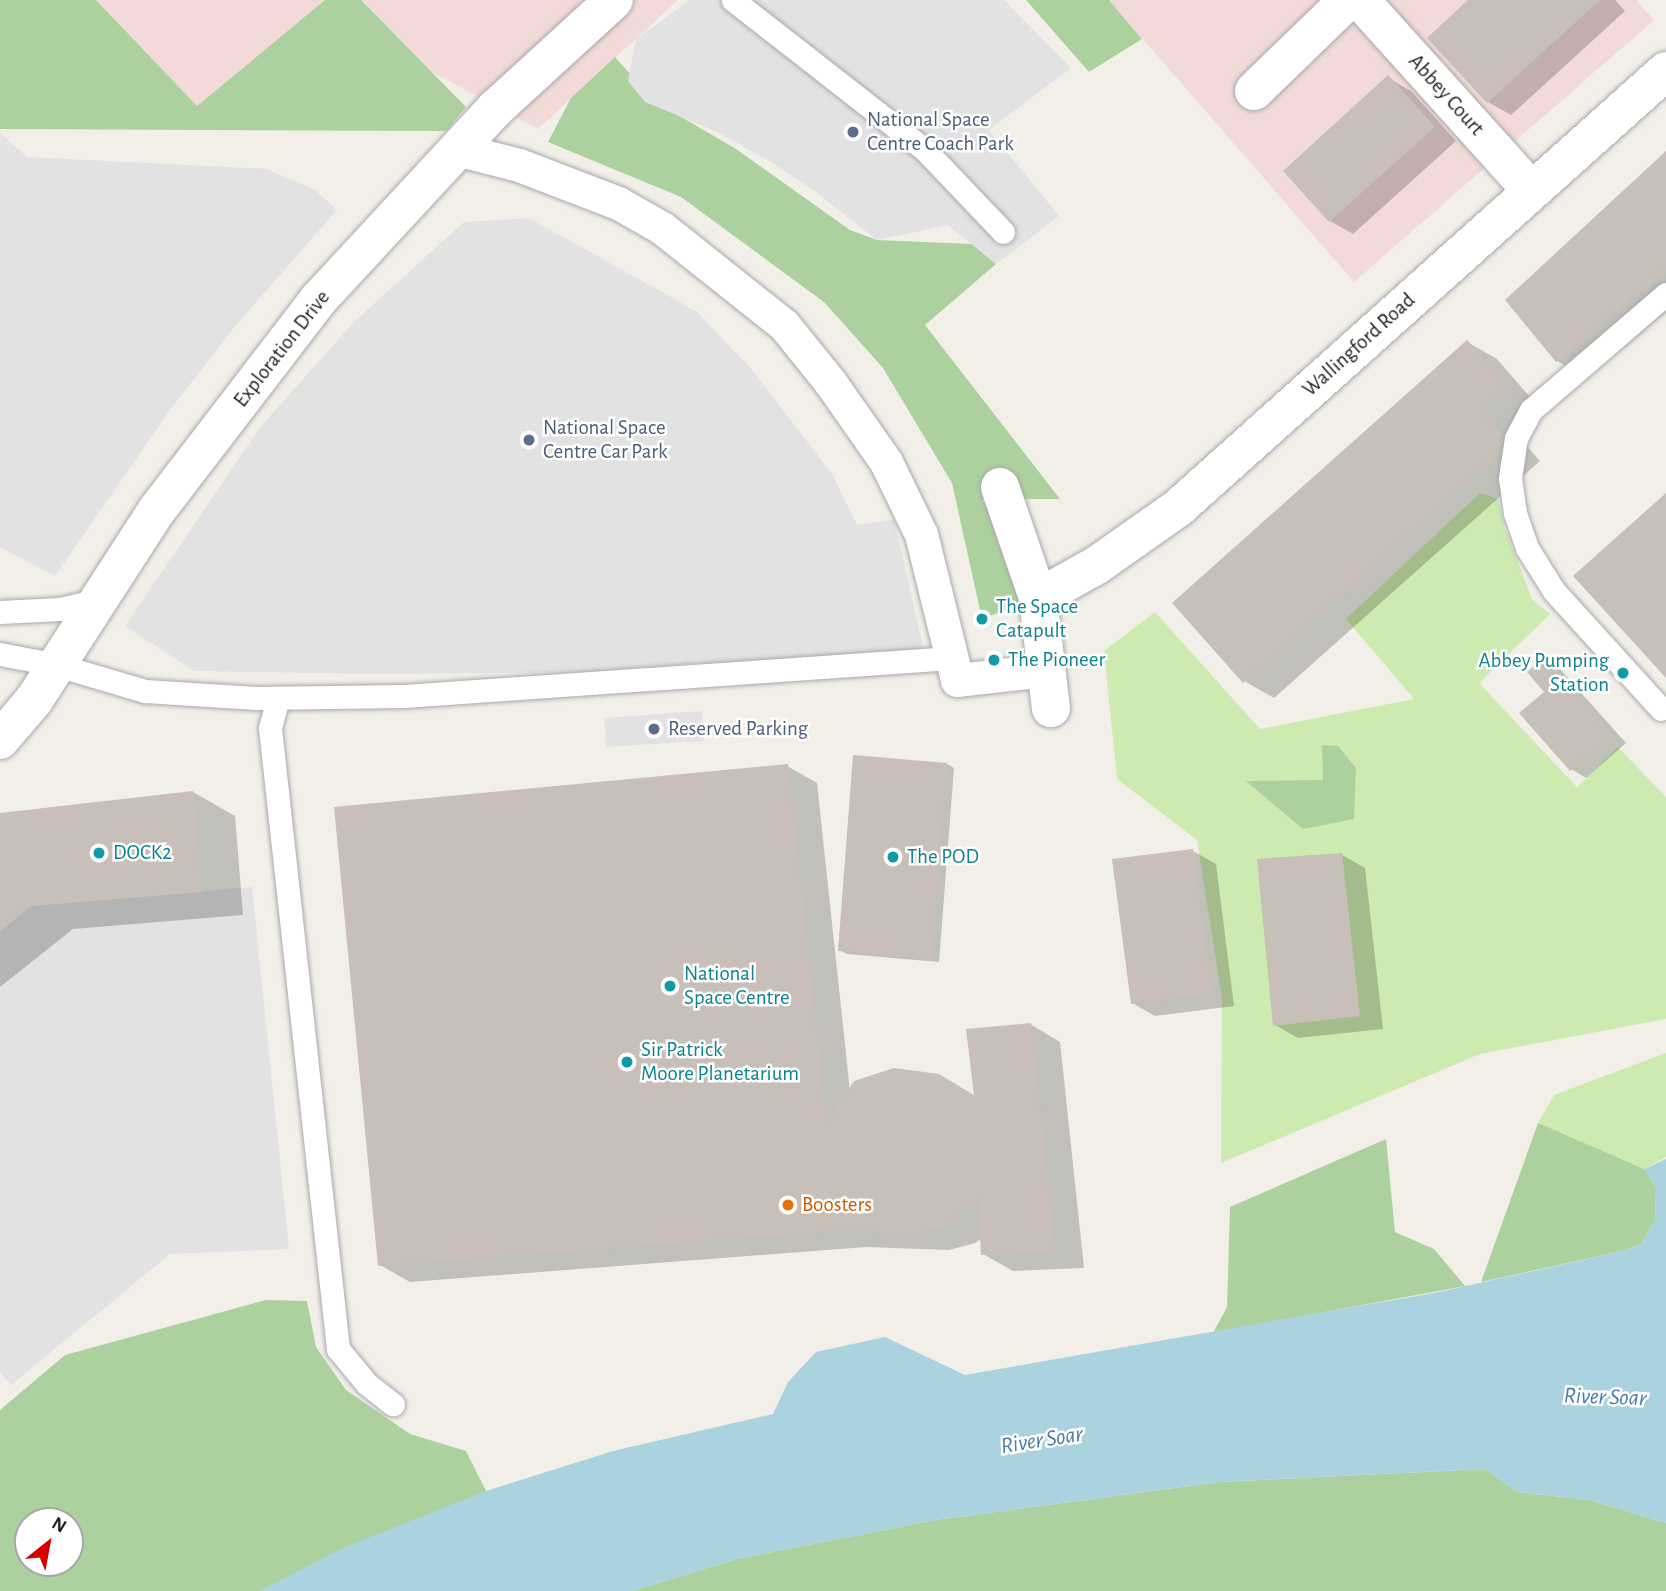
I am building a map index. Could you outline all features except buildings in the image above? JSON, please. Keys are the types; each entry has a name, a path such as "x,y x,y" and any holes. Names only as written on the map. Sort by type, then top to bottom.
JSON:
{"street":[{"name":"Exploration Drive","path":"0,740 18,722 158,510 319,299 505,99 614,0"},
{"path":"1254,91 1348,0"},
{"name":"Abbey Court","path":"1360,0 1531,190"},
{"name":"Wallingford Road","path":"1038,597 1097,565 1178,508 1666,72"},
{"path":"456,149 520,164 618,203 662,228 784,325 830,382 886,462 921,534 957,680 1046,670"},
{"path":"1000,487 1038,597 1051,708"}],"lane":[{"path":"733,0 925,150 1003,232"},
{"path":"1661,709 1554,591 1527,548 1515,513 1510,478 1516,438 1531,410 1666,295"},
{"path":"0,612 60,609 99,600"},
{"path":"0,654 57,665 145,691 278,698 404,695 952,658"},
{"path":"278,698 270,728 338,1349 368,1384 393,1404"}],"shaded area":[{"path":"96,0 325,0 197,106"},
{"path":"361,0 678,0 538,129 428,70"},
{"name":"National Space Centre Coach Park","path":"690,0 1004,0 1071,68 989,130 1059,216 996,264 948,225 877,240 816,192 769,161 720,133 645,102 628,81 636,39"},
{"path":"1109,0 1636,0 1654,20 1354,282"},
{"path":"0,133 27,157 267,169 315,190 337,210 236,325 170,410 55,576 0,547"},
{"name":"National Space Centre Car Park","path":"529,218 696,311 753,371 832,474 857,525 894,519 927,664 697,663 584,672 393,674 194,671 125,626 261,426 355,321 464,222"},
{"name":"Reserved Parking","path":"702,711 704,741 606,747 604,718"},
{"path":"252,887 289,1249 170,1254 11,1385 0,1372 0,931 31,906"}],"green space":[{"path":"0,0 96,0 197,106 325,0 361,0 466,107 446,131 0,129"},
{"path":"1026,0 1109,0 1142,39 1089,72"},
{"path":"615,57 641,86 683,118 736,149 850,230 877,240 973,244 996,264 925,325 1060,499 982,499 1038,598 982,619 952,483 883,368 824,302 681,197 548,142 571,98"},
{"path":"1480,493 1498,499 1505,529 1532,599 1550,614 1479,683 1577,787 1618,747 1666,797 1666,1019 1480,1054 1221,1163 1222,998 1197,840 1117,779 1104,651 1155,612 1260,729 1414,699 1346,619"},
{"path":"1322,745 1338,746 1356,768 1354,819 1303,829 1246,781 1323,780"},
{"path":"1666,1053 1666,1157 1644,1169 1573,1150 1538,1123 1554,1095"},
{"path":"1538,1123 1644,1169 1656,1187 1655,1221 1641,1244 1623,1251 1481,1282"},
{"path":"1386,1139 1395,1232 1434,1249 1465,1286 1213,1333 1227,1307 1230,1207"},
{"path":"266,1300 307,1301 316,1347 346,1390 410,1434 466,1451 486,1491 269,1591 0,1591 0,1410 65,1355"},
{"path":"1485,1469 1518,1492 1590,1500 1666,1523 1666,1591 632,1591 737,1559 935,1520 1219,1482"}],"water":[{"name":"River Soar","path":"1666,1159 1666,1523 1590,1500 1518,1492 1485,1469 1219,1482 935,1520 737,1559 632,1591 259,1591 345,1547 486,1491 613,1451 773,1414 788,1382 816,1352 885,1337 965,1375 1439,1292 1623,1251 1641,1244 1655,1221 1656,1187 1644,1169"}],"place":[{"name":"National Space Centre Coach Park","path":"853,132"},
{"name":"National Space Centre Car Park","path":"529,440"},
{"name":"The Space Catapult","path":"982,619"},
{"name":"The Pioneer","path":"994,660"},
{"name":"Abbey Pumping Station","path":"1623,673"},
{"name":"Reserved Parking","path":"654,729"},
{"name":"DOCK2","path":"99,853"},
{"name":"The POD","path":"893,857"},
{"name":"National Space Centre","path":"670,986"},
{"name":"Sir Patrick Moore Planetarium","path":"627,1062"},
{"name":"Boosters","path":"788,1205"}]}
